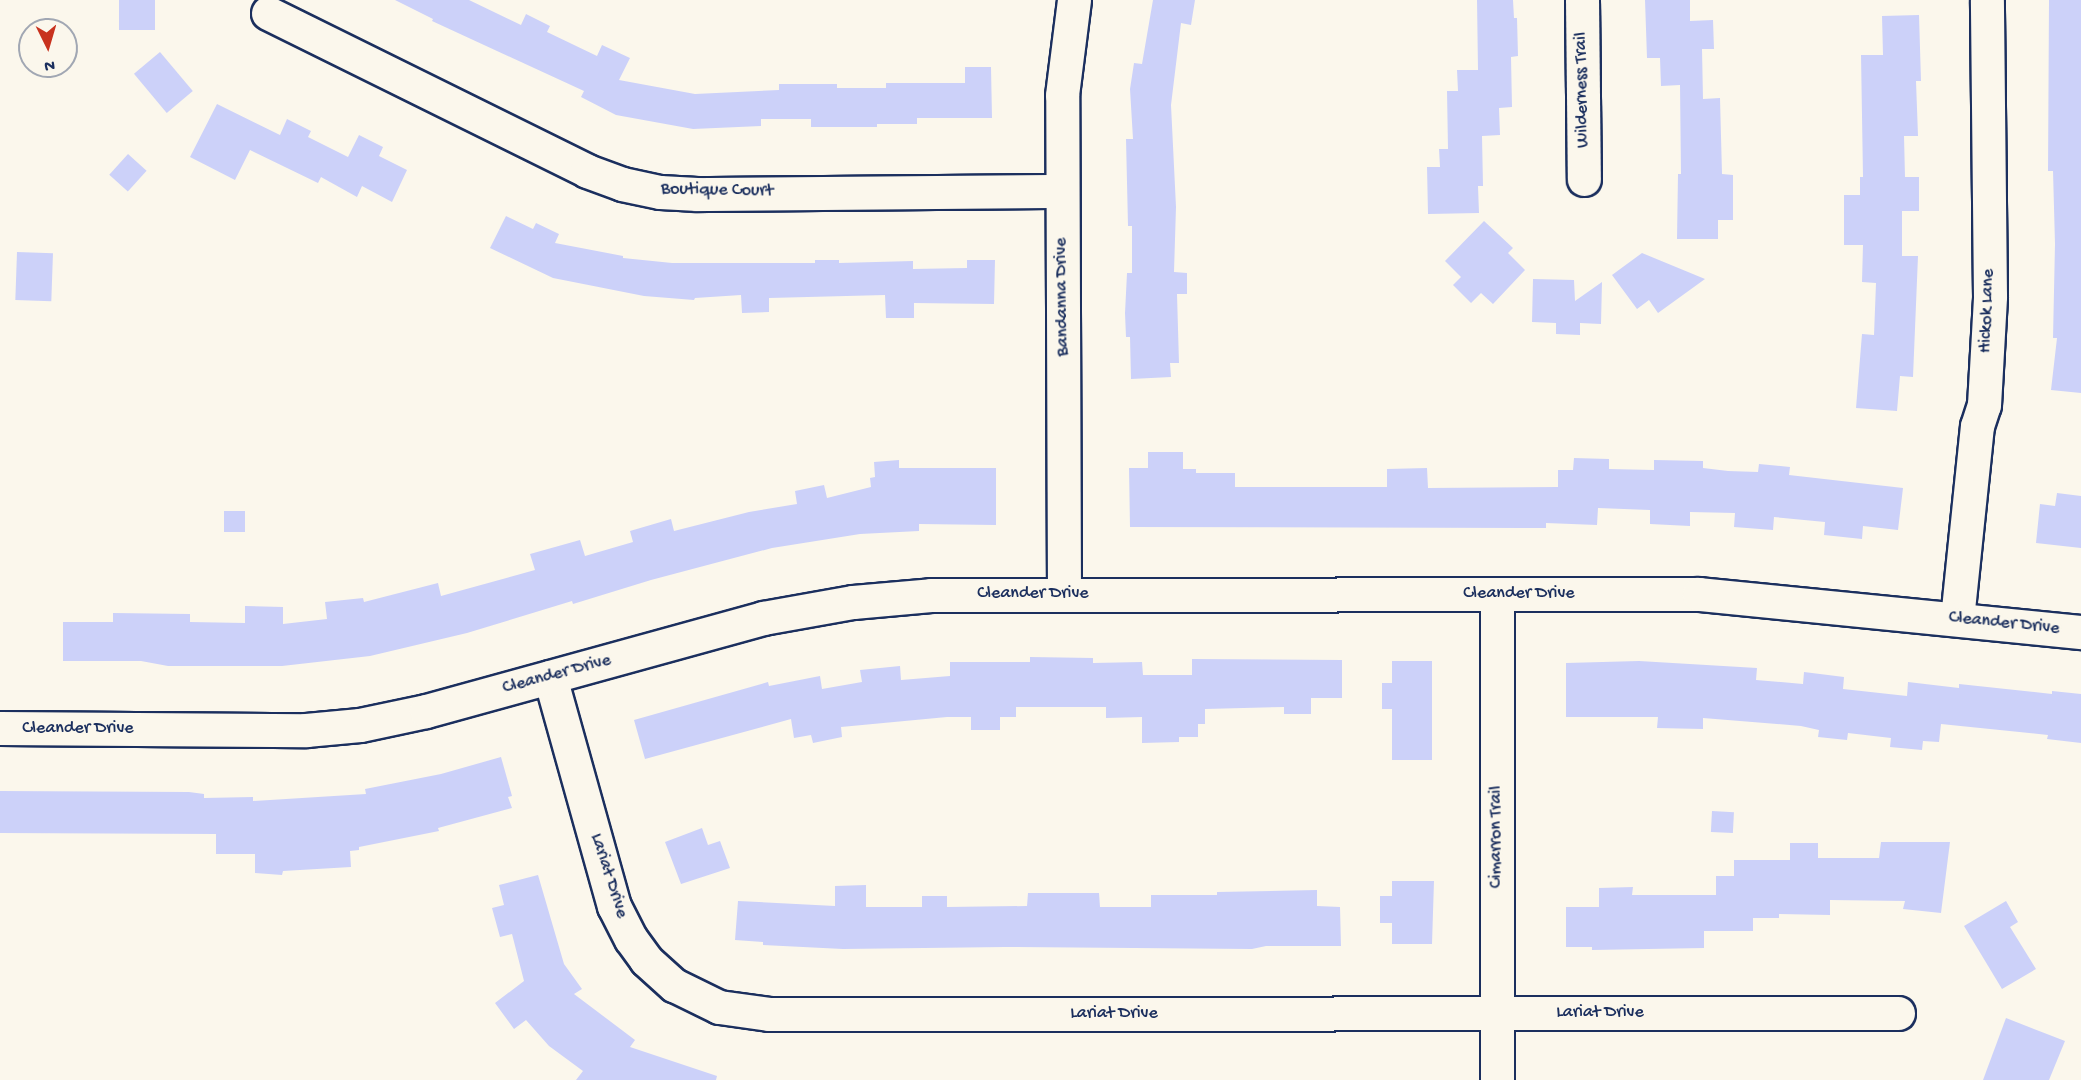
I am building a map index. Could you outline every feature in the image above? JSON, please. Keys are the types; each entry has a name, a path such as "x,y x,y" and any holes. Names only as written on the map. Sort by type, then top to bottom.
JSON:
{"street":[{"name":"Bandanna Drive","path":"1064,594 1062,95 1074,0"},
{"name":"Wilderness Trail","path":"1582,0 1584,179"},
{"name":"Hickok Lane","path":"1957,619 1977,426 1984,405 1990,296 1987,0"},
{"name":"Boutique Court","path":"268,13 587,171 622,184 660,192 697,194 1062,191"},
{"name":"Cimarron Trail","path":"1497,594 1497,1080"},
{"name":"Cleander Drive","path":"0,728 306,730 349,726 426,711 763,618 853,602 931,595 1699,594 2081,632"},
{"name":"Lariat Drive","path":"550,677 614,906 631,939 646,960 674,985 719,1007 769,1014 1898,1013"}],"building":[{"path":"119,0 155,0 155,30 119,30"},
{"path":"395,0 469,0 521,25 526,14 550,26 547,32 597,56 602,45 630,58 619,80 695,94 779,90 779,84 837,84 837,88 886,88 886,83 965,83 965,67 991,67 992,118 917,118 917,124 877,124 877,127 811,127 811,119 761,119 761,126 693,129 616,115 581,97 584,91 432,21 433,19"},
{"path":"1153,0 1195,0 1191,25 1181,23 1171,105 1176,207 1174,272 1187,273 1187,294 1177,294 1179,363 1170,363 1171,377 1131,379 1130,337 1126,337 1125,313 1127,273 1132,273 1132,226 1128,226 1126,139 1133,139 1130,89 1134,63 1142,64"},
{"path":"1477,0 1513,0 1514,18 1517,18 1518,56 1511,57 1512,107 1499,108 1500,135 1482,136 1483,186 1478,186 1479,213 1428,214 1427,167 1440,167 1439,149 1448,149 1447,91 1458,91 1457,70 1478,70"},
{"path":"1645,0 1690,0 1690,21 1713,20 1714,49 1702,49 1703,99 1720,98 1722,174 1733,175 1733,220 1718,220 1718,239 1677,239 1678,174 1681,174 1680,85 1661,86 1660,58 1647,58"},
{"path":"2049,0 2081,0 2081,393 2051,390 2057,338 2053,338 2055,244 2053,171 2048,171"},
{"path":"1919,15 1921,81 1916,81 1918,136 1904,136 1905,177 1919,177 1919,211 1902,211 1902,256 1918,256 1913,377 1900,376 1897,411 1856,408 1862,334 1874,335 1876,283 1862,282 1863,245 1844,245 1844,195 1860,195 1860,177 1863,177 1861,55 1883,55 1882,16"},
{"path":"160,52 193,91 167,113 134,74"},
{"path":"217,104 280,135 287,119 311,131 308,137 348,157 359,135 383,147 379,156 407,170 392,202 362,186 357,197 321,177 318,183 250,150 235,180 190,157"},
{"path":"128,154 147,171 128,192 109,175"},
{"path":"506,216 533,229 536,223 559,234 555,243 623,256 623,258 672,263 815,263 815,260 839,260 839,263 913,261 913,269 967,268 967,260 995,260 994,304 914,303 914,318 886,318 885,295 769,298 769,312 742,313 741,295 695,298 694,300 644,296 553,278 490,248"},
{"path":"1484,221 1513,248 1508,253 1525,270 1493,304 1481,293 1471,303 1453,285 1461,277 1445,261"},
{"path":"17,252 53,253 51,301 15,300"},
{"path":"1642,253 1705,279 1658,313 1649,300 1637,309 1612,275"},
{"path":"1533,279 1574,280 1575,301 1602,282 1601,324 1580,323 1580,335 1556,334 1556,323 1532,322"},
{"path":"1148,452 1183,452 1183,469 1196,469 1196,473 1235,473 1235,487 1387,487 1387,469 1427,468 1428,488 1558,487 1558,470 1573,470 1574,458 1609,459 1609,469 1654,470 1654,460 1703,461 1703,468 1758,472 1759,464 1790,467 1789,475 1903,488 1898,530 1863,526 1862,539 1824,535 1825,522 1774,517 1773,530 1734,527 1735,513 1690,512 1690,526 1650,524 1650,510 1598,508 1597,525 1546,523 1546,528 1130,527 1129,468 1148,468"},
{"path":"899,460 899,468 996,468 996,525 919,524 919,531 860,534 772,548 651,580 573,604 572,601 467,633 370,656 282,666 168,666 141,661 63,661 63,622 113,622 113,613 190,614 190,622 245,623 245,606 283,607 283,624 327,619 325,602 363,598 364,602 438,583 441,596 535,570 530,554 580,540 585,556 633,542 630,531 671,519 674,531 749,512 797,504 795,491 824,485 827,498 871,487 870,478 875,477 874,462"},
{"path":"2057,493 2081,496 2081,548 2036,543 2040,504 2055,506"},
{"path":"224,511 245,511 245,532 224,532"},
{"path":"1030,657 1093,658 1093,663 1142,662 1143,675 1192,675 1192,659 1342,660 1342,698 1311,698 1311,714 1284,714 1284,707 1205,709 1205,724 1198,724 1198,737 1179,737 1179,742 1142,743 1142,717 1106,718 1106,707 1016,707 1016,717 1000,717 1000,730 971,730 971,717 947,717 841,727 842,737 813,743 811,735 794,738 791,719 645,759 634,720 768,682 769,686 820,676 822,689 862,682 860,670 900,666 901,680 950,676 950,662 1030,662"},
{"path":"1392,661 1432,661 1432,760 1392,760 1392,709 1382,709 1382,683 1392,683"},
{"path":"1639,661 1757,668 1756,680 1803,684 1804,672 1844,677 1843,689 1907,696 1908,682 1959,688 1959,684 2052,694 2052,691 2081,694 2081,743 2047,739 2048,735 1941,724 1939,742 1923,741 1922,750 1890,747 1891,738 1848,733 1847,740 1818,737 1819,730 1801,726 1703,718 1703,729 1657,728 1658,717 1566,717 1566,663"},
{"path":"501,757 512,796 508,797 512,808 438,828 439,831 359,847 359,850 350,851 351,867 283,871 282,875 255,873 255,854 216,854 216,834 0,833 0,791 189,792 204,794 204,798 253,797 253,801 366,794 365,789 441,774"},
{"path":"1712,811 1734,812 1733,833 1711,832"},
{"path":"702,828 708,845 720,841 730,868 681,884 665,842"},
{"path":"1881,842 1950,842 1941,913 1903,909 1905,901 1830,900 1830,915 1779,914 1779,918 1753,918 1753,931 1704,931 1704,948 1592,950 1592,947 1566,947 1566,907 1599,907 1599,888 1633,887 1632,895 1716,895 1716,876 1734,876 1734,860 1790,860 1790,843 1818,843 1818,858 1879,858"},
{"path":"538,875 564,964 582,989 574,994 635,1040 630,1047 717,1076 716,1080 576,1080 583,1071 549,1046 526,1020 514,1029 495,1003 524,981 512,934 500,937 492,908 504,905 499,885"},
{"path":"1392,881 1434,881 1432,944 1392,944 1392,923 1380,923 1380,896 1392,896"},
{"path":"866,885 866,907 922,907 922,896 947,896 947,907 1027,906 1028,893 1099,893 1100,907 1151,907 1151,895 1217,895 1217,892 1317,890 1317,906 1340,907 1341,946 1266,946 1252,949 1005,947 843,949 763,945 763,942 735,940 738,901 835,906 835,886"},
{"path":"2006,901 2018,922 2010,927 2036,969 2002,989 1964,926"},
{"path":"2006,1018 2065,1041 2049,1080 1983,1080"}]}
